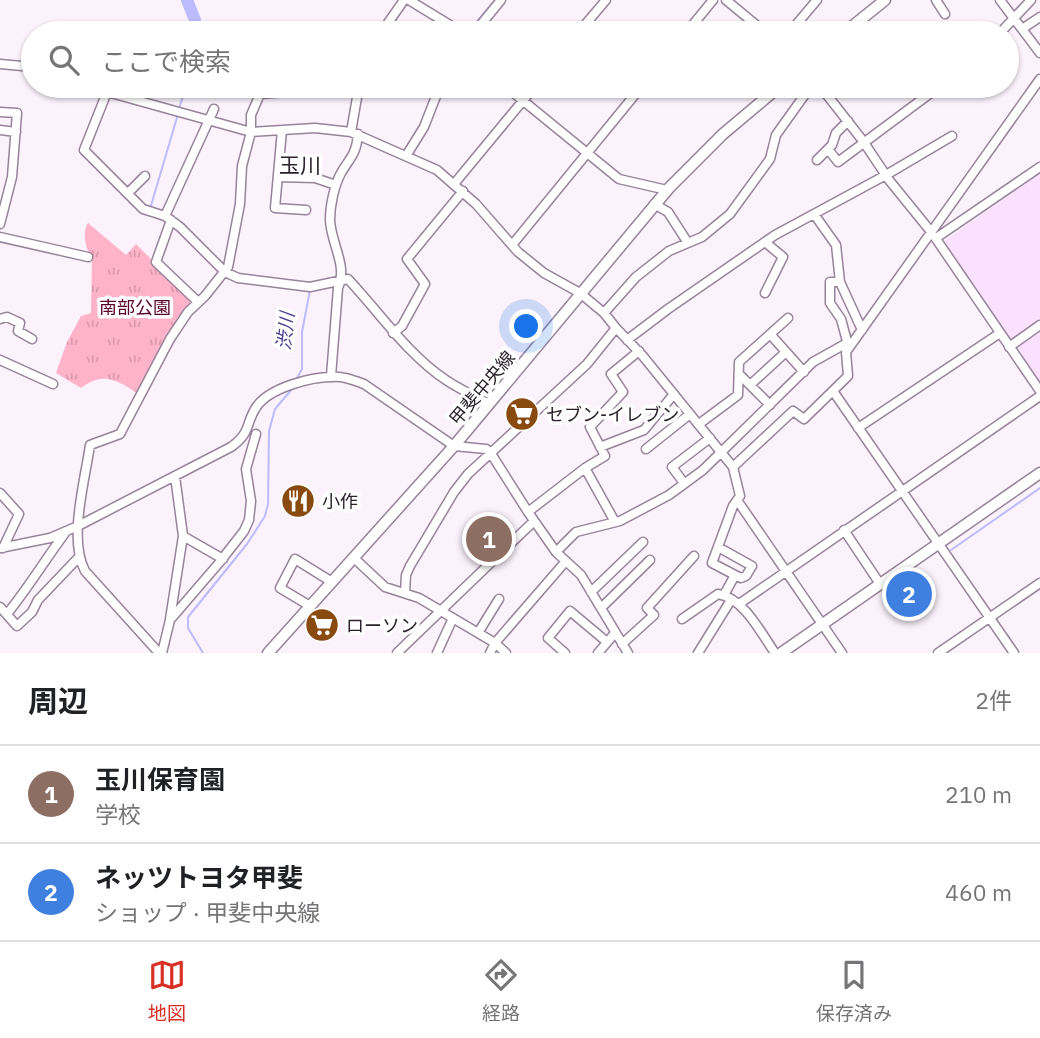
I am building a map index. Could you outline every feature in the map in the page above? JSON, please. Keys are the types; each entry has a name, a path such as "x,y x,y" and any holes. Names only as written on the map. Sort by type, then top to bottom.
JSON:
{"main road":[{"path":"859,21 885,0"},
{"name":"甲斐中央線","path":"268,653 454,446 654,204 723,134 766,98"},
{"path":"782,653 1040,473"}],"street":[{"path":"390,21 406,0 444,21"},
{"path":"428,11 433,0"},
{"path":"484,21 501,0"},
{"path":"589,21 606,0"},
{"path":"695,21 713,0"},
{"path":"726,0 751,21"},
{"path":"799,21 817,0"},
{"path":"936,0 945,14"},
{"path":"1000,0 1013,19 1031,0"},
{"path":"1022,29 1040,17"},
{"path":"1019,26 1040,53"},
{"path":"0,64 21,66"},
{"path":"556,552 576,532 615,522 669,495 720,452 813,362 848,345 934,236 1040,79"},
{"path":"105,98 84,150 143,209 168,218 225,272 238,278 310,287 348,279 393,333 445,380 489,404"},
{"path":"129,98 251,132 315,128 355,133 437,170 463,191 512,245 544,273 580,293 604,313 639,351 733,467 740,496 733,506 712,563 741,578 746,576 752,566 718,548"},
{"path":"175,476 183,536 170,620 157,652 85,571 78,558 78,526 90,445 120,433 170,339 197,301 205,296 225,272 240,204 242,166 251,132 251,115 258,98"},
{"path":"331,376 337,298 343,271 330,218 336,185 356,150 358,98"},
{"path":"406,156 424,127 435,98"},
{"path":"519,98 620,179 667,190"},
{"path":"454,184 525,98"},
{"path":"512,245 632,98"},
{"path":"604,313 636,277 669,251 712,230 738,204 770,159 776,135 802,98"},
{"path":"731,599 786,570 1040,394 934,236 830,98"},
{"path":"828,149 838,162 923,98"},
{"path":"197,301 156,262 168,218 214,109"},
{"path":"0,112 16,113 12,177 0,224"},
{"path":"817,160 848,121"},
{"path":"0,130 16,132"},
{"path":"282,130 275,208 306,210"},
{"path":"627,340 765,242 952,136"},
{"path":"934,236 1040,167"},
{"path":"128,193 145,176"},
{"path":"278,177 314,178 336,185"},
{"path":"393,333 402,326 425,284 407,259 463,191"},
{"path":"654,204 668,212 688,243"},
{"path":"814,214 835,245 840,282 862,330"},
{"path":"0,237 88,257"},
{"path":"765,242 783,257 765,293"},
{"path":"733,467 793,411 804,419 848,376 848,345 841,319 830,303 830,282 840,282"},
{"path":"0,319 6,317 20,323 18,331 32,339"},
{"path":"699,424 738,395 739,362 788,318"},
{"path":"1010,347 1040,325"},
{"path":"405,593 410,566 454,492 490,452 587,364 615,328"},
{"path":"858,428 1000,333"},
{"path":"770,334 804,372"},
{"path":"528,513 585,468 605,456 590,427 623,392 611,374 639,351"},
{"path":"750,385 786,352"},
{"path":"0,360 53,384"},
{"path":"739,374 769,405"},
{"path":"1,548 50,538 67,531 240,441 247,433 254,410 271,394 289,386 331,376 348,378 364,384 454,446 486,449 490,452 556,552 581,575 628,653"},
{"path":"833,391 1014,653"},
{"path":"600,447 646,428 674,394"},
{"path":"646,449 690,414"},
{"path":"646,428 657,441"},
{"path":"170,620 244,531 249,520 251,501 246,469 256,433"},
{"path":"684,484 672,467 710,438"},
{"path":"585,468 615,522"},
{"path":"0,493 19,514 1,548"},
{"path":"737,500 842,653"},
{"path":"397,653 534,521"},
{"path":"844,530 880,584"},
{"path":"67,531 38,569 26,591 3,610 17,626 78,558"},
{"path":"183,536 223,559"},
{"path":"591,592 643,541"},
{"path":"622,644 654,615 647,607 694,556"},
{"path":"354,558 385,587 419,598 495,643 506,653"},
{"path":"310,606 280,588 295,559 332,582"},
{"path":"601,608 650,560"},
{"path":"490,653 495,643 566,561"},
{"path":"698,653 731,599 735,575"},
{"path":"938,653 1040,583"},
{"path":"682,620 719,594 731,599 775,653"},
{"path":"478,633 499,599"},
{"path":"565,653 548,638 570,611 607,642"},
{"path":"437,653 453,618"},
{"path":"597,653 615,633"}],"shaded area":[{"path":"1040,174 1040,382 944,241"}],"green space":[{"name":"南部公園","path":"88,223 126,255 136,244 191,299 190,305 137,393 110,379 96,380 81,388 56,373 67,342 81,316 91,313 92,257 85,240"}],"waterway":[{"name":"渋川","path":"187,0 195,21"},
{"path":"478,21 495,0"},
{"name":"渋川","path":"179,109 182,98"},
{"name":"渋川","path":"150,209 178,114"},
{"name":"渋川","path":"296,380 302,369 302,332 310,290"},
{"name":"渋川","path":"203,653 188,628 188,617 247,544 265,516 268,504 269,431 275,409 292,389"},
{"path":"951,550 1040,488"}],"place":[{"name":"セブン-イレブン","path":"522,414"},
{"name":"小作","path":"298,501"},
{"name":"玉川保育園","path":"489,539"},
{"name":"ネッツトヨタ甲斐","path":"909,594"},
{"name":"ローソン","path":"322,625"}],"district":[{"name":"玉川","path":"300,165"}]}
